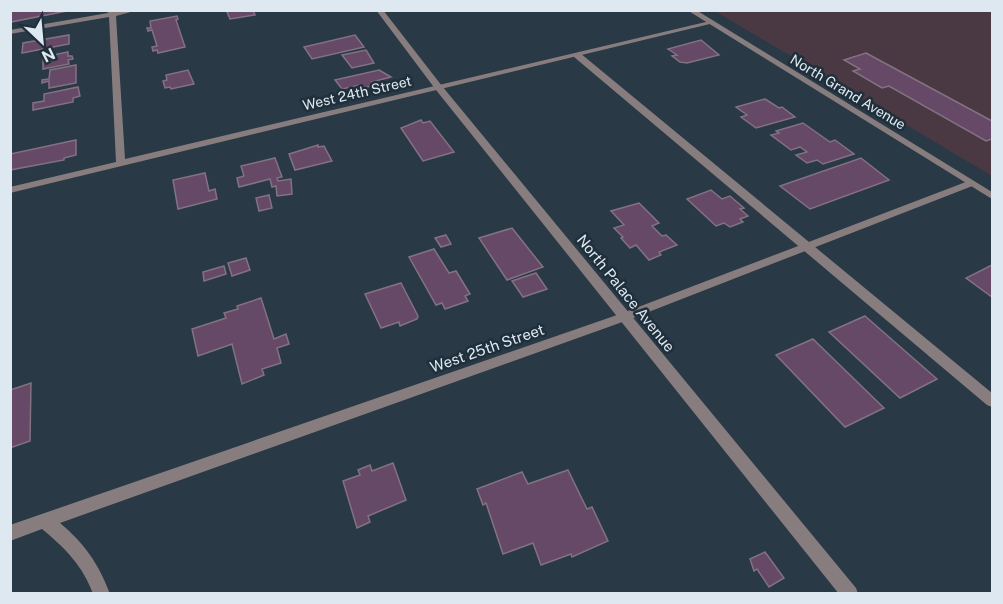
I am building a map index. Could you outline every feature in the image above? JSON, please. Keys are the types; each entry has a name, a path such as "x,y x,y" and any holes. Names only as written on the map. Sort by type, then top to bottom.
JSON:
{"street":[{"path":"10,32 135,10"},
{"name":"North Palace Avenue","path":"379,10 439,88 850,594"},
{"name":"North Grand Avenue","path":"690,10 993,196"},
{"path":"111,13 121,164"},
{"name":"West 24th Street","path":"10,190 710,23"},
{"path":"577,55 993,401"},
{"name":"West 25th Street","path":"10,533 624,317 971,183"},
{"path":"44,520 71,542 93,568 102,594"}],"shaded area":[{"path":"715,11 992,11 992,176"}],"building":[{"path":"10,10 72,10 11,22"},
{"path":"253,10 255,15 230,19 227,12"},
{"path":"177,16 176,20 185,47 158,53 157,50 153,51 152,47 157,46 152,30 148,31 147,28 151,28 150,21"},
{"path":"69,35 69,44 22,53 23,43"},
{"path":"355,35 364,47 312,59 304,47"},
{"path":"701,40 719,55 687,63 680,62 672,56 677,55 668,49"},
{"path":"366,50 374,63 352,68 342,55"},
{"path":"68,52 68,56 72,56 73,59 68,60 69,64 43,69 43,57"},
{"path":"866,53 992,121 992,139 986,141 889,86 882,88 853,71 860,69 844,60"},
{"path":"76,65 76,83 49,88 49,81 42,83 42,80 49,79 50,70"},
{"path":"188,70 194,84 171,89 170,87 165,88 163,81 167,80 166,75"},
{"path":"379,70 391,77 372,82 375,85 363,88 360,85 342,89 335,80"},
{"path":"78,87 80,96 73,98 73,102 33,110 33,103 44,101 44,94"},
{"path":"765,99 779,108 782,107 795,117 756,128 741,117 747,115 736,107"},
{"path":"421,120 423,123 430,121 454,152 423,161 401,128"},
{"path":"803,123 830,142 835,140 854,154 823,164 817,160 807,163 796,155 807,152 800,147 791,150 771,135 779,133 776,131"},
{"path":"76,140 76,155 64,158 64,160 10,170 10,154"},
{"path":"318,145 318,147 324,146 332,161 295,170 289,154"},
{"path":"275,158 282,177 277,178 278,181 291,179 292,194 277,196 276,186 272,187 270,179 239,187 237,178 244,176 241,166"},
{"path":"861,158 889,180 810,209 780,186"},
{"path":"205,173 209,191 215,189 217,199 178,209 173,180"},
{"path":"711,190 722,199 730,196 744,208 740,209 748,216 740,219 743,222 730,227 724,223 716,226 687,199"},
{"path":"269,195 272,208 259,211 256,198"},
{"path":"639,203 659,223 652,226 662,236 666,235 677,245 659,252 661,255 649,260 636,245 630,248 621,238 623,237 614,228 624,225 611,211"},
{"path":"512,228 543,267 507,280 479,238"},
{"path":"446,235 451,244 441,247 435,238"},
{"path":"434,249 449,273 456,271 470,294 465,296 468,301 445,309 442,303 436,305 409,257"},
{"path":"246,258 250,270 232,276 228,263"},
{"path":"992,265 992,297 966,278"},
{"path":"224,266 226,274 204,281 203,272"},
{"path":"536,273 547,289 523,297 512,281"},
{"path":"401,283 418,316 417,319 400,326 399,322 381,328 365,294"},
{"path":"261,298 274,339 286,334 289,344 277,348 281,363 262,369 264,375 242,384 232,344 198,356 192,329 226,318 224,313"},
{"path":"865,316 937,379 900,398 829,332"},
{"path":"813,339 884,408 845,427 776,355"},
{"path":"31,383 30,441 10,448 10,390"},
{"path":"393,463 406,500 368,516 370,522 357,528 343,481 360,475 358,470 370,465 372,471"},
{"path":"568,470 587,509 592,507 608,541 572,557 571,554 541,565 533,543 503,554 486,503 483,505 477,489 522,472 528,484"},
{"path":"765,552 784,578 769,587 757,569 754,571 750,559"}]}
